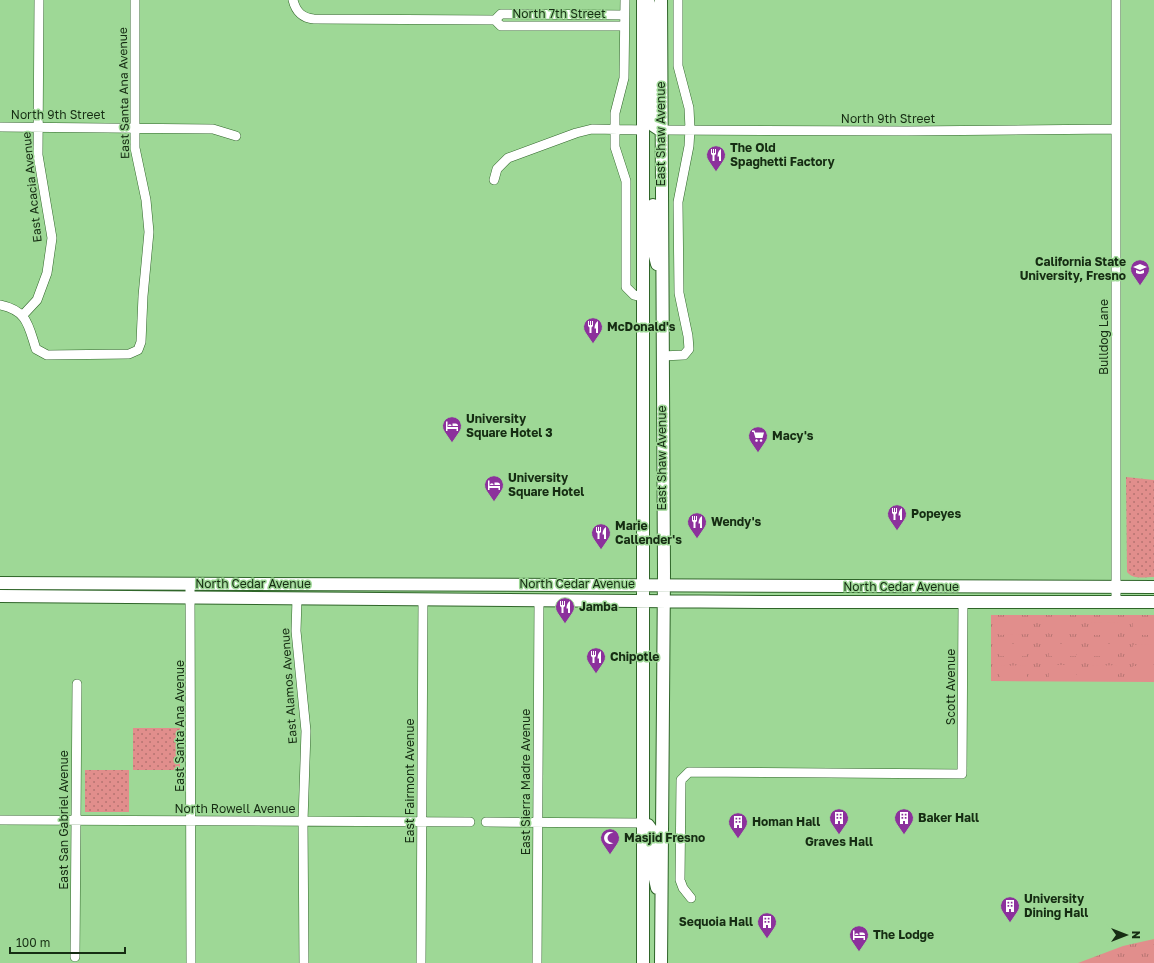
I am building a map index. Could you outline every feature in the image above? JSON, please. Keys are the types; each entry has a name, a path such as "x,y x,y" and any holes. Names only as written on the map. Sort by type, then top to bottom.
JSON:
{"main road":[{"name":"East Shaw Avenue","path":"642,963 644,601 643,0"},
{"path":"648,0 652,14 652,118 654,126 660,130"},
{"name":"East Shaw Avenue","path":"661,0 660,130 663,585 661,963"},
{"path":"644,130 649,132 653,140 653,248 662,283"},
{"name":"North Cedar Avenue","path":"0,583 190,585 644,584 842,587 1154,587"},
{"path":"423,600 429,593 453,592 462,584"},
{"path":"450,600 490,594 515,593 520,591 523,584"},
{"path":"397,600 403,594 419,592 424,585"},
{"path":"765,602 795,595 835,594 842,587"},
{"path":"850,602 855,596 872,594 881,587"},
{"name":"North Cedar Avenue","path":"0,596 765,602 1154,602"},
{"path":"643,823 648,825 653,832 653,870 662,908"}],"street":[{"name":"East Acacia Avenue","path":"23,315 37,300 47,274 52,238 41,175 37,127 39,0"},
{"name":"East Santa Ana Avenue","path":"23,315 36,349 47,354 129,354 138,350 142,342 143,296 150,232 146,200 136,156 134,127 135,0"},
{"name":"North 7th Street","path":"293,0 296,9 300,14 314,19 495,20 501,26 624,26"},
{"path":"625,0 624,78 615,113 615,147 626,181 626,287 634,296 644,297"},
{"path":"662,356 684,355 689,349 688,336 679,293 678,202 689,146 690,129 689,108 678,66 678,0"},
{"name":"Bulldog Lane","path":"1116,0 1116,602"},
{"name":"North 7th Street","path":"495,20 501,14 624,15"},
{"name":"North 9th Street","path":"0,127 213,128 236,136"},
{"name":"North 9th Street","path":"660,130 907,131 1116,129"},
{"path":"494,180 497,169 508,158 584,130 644,130"},
{"path":"0,306 16,310 23,315"},
{"name":"East Santa Ana Avenue","path":"190,585 192,598 191,963"},
{"name":"East Alamos Avenue","path":"297,599 296,631 306,731 303,821 304,963"},
{"name":"East Fairmont Avenue","path":"421,963 423,600"},
{"name":"East Sierra Madre Avenue","path":"537,963 539,600"},
{"name":"Scott Avenue","path":"691,898 683,888 680,880 681,780 689,772 962,774 963,602"},
{"name":"East San Gabriel Avenue","path":"75,957 77,684"},
{"name":"North Rowell Avenue","path":"0,820 470,822"},
{"path":"486,822 643,823"}],"green space":[{"path":"1126,477 1154,480 1154,577 1136,577 1127,572"},
{"path":"991,615 1154,615 1154,682 991,681"},
{"path":"1000,622 1027,622 1027,634 1000,635"},
{"path":"1049,622 1076,622 1076,634 1049,634"},
{"path":"1118,622 1118,635 1091,635 1091,623"},
{"path":"1133,623 1154,623 1154,635 1133,635"},
{"path":"1000,644 1027,644 1027,656 1000,656"},
{"path":"1049,644 1076,644 1076,656 1049,656"},
{"path":"1091,644 1118,644 1118,656 1091,656"},
{"path":"1154,644 1154,657 1133,657 1133,645"},
{"path":"1027,665 1027,678 1000,678 1000,666"},
{"path":"1049,665 1076,665 1076,677 1049,677"},
{"path":"1118,665 1118,678 1091,678 1091,666"},
{"path":"1133,666 1154,666 1154,678 1133,678"},
{"path":"133,728 180,728 180,770 133,770"},
{"path":"85,770 129,770 129,812 85,812"},
{"path":"1154,939 1154,963 1078,963 1123,946"}],"place":[{"name":"The Old Spaghetti Factory","path":"716,172"},
{"name":"California State University, Fresno","path":"1140,286"},
{"name":"McDonald's","path":"593,344"},
{"name":"University Square Hotel 3","path":"452,443"},
{"name":"Macy's","path":"758,453"},
{"name":"University Square Hotel","path":"494,502"},
{"name":"Popeyes","path":"897,531"},
{"name":"Wendy's","path":"697,539"},
{"name":"Marie Callender's","path":"601,550"},
{"name":"Jamba","path":"565,624"},
{"name":"Chipotle","path":"596,674"},
{"name":"Graves Hall","path":"839,835"},
{"name":"Baker Hall","path":"904,835"},
{"name":"Homan Hall","path":"738,839"},
{"name":"Masjid Fresno","path":"610,855"},
{"name":"University Dining Hall","path":"1010,923"},
{"name":"Sequoia Hall","path":"767,939"},
{"name":"The Lodge","path":"859,952"}]}
